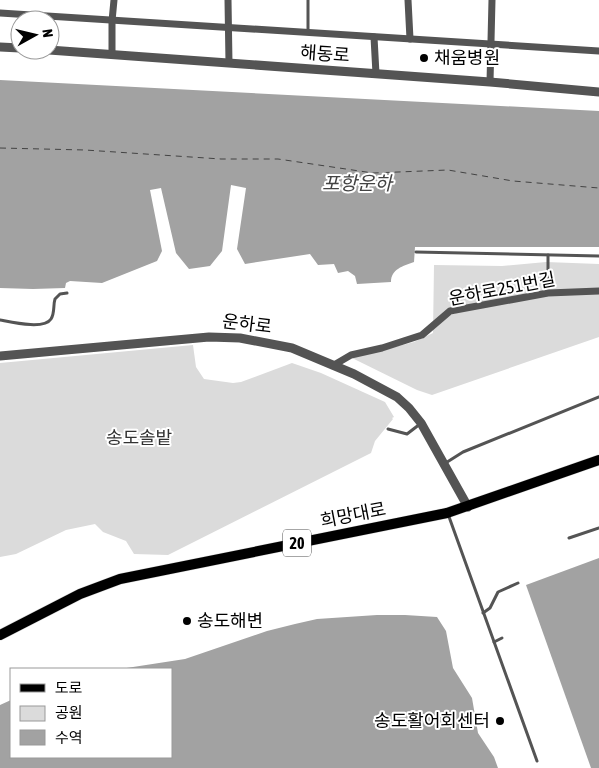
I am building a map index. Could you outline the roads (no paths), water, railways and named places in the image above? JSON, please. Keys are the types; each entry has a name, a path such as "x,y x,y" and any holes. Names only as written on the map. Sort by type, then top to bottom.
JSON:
{"main road":[{"name":"희망대로","path":"0,635 80,594 120,579 448,513 599,460"}],"street":[{"path":"112,55 114,0"},
{"path":"228,0 229,63"},
{"path":"408,0 410,39"},
{"path":"490,82 492,0"},
{"path":"0,13 599,51"},
{"path":"374,37 376,74"},
{"name":"해동로","path":"60,51 490,82 599,92"},
{"name":"운하로251번길","path":"334,365 351,355 382,348 426,333 441,317 450,311 548,293 599,290"},
{"name":"운하로","path":"0,356 197,338 230,337 281,345 334,365 397,397 421,423 468,506"}],"lane":[{"path":"308,0 308,33"},
{"path":"416,252 599,256"},
{"path":"548,255 548,293"},
{"path":"0,320 27,324 46,323 52,318 55,299 60,294 67,293"},
{"path":"444,464 463,452 599,397"},
{"path":"388,429 407,434 421,423"},
{"path":"448,513 537,761"},
{"path":"569,538 599,528"},
{"path":"483,612 490,608 498,592 518,583"},
{"path":"494,642 502,638"}],"water":[{"name":"포항운하","path":"0,80 599,111 599,247 415,247 414,262 395,271 391,282 357,284 355,276 348,271 338,273 334,264 318,265 310,254 245,264 237,249 246,188 231,185 222,251 210,266 189,269 176,253 161,188 150,190 162,251 157,261 102,283 70,281 66,283 65,288 0,288"},
{"path":"599,558 599,768 591,768 526,585"},
{"path":"377,615 437,617 446,631 453,668 472,698 478,733 494,757 498,768 0,768 0,705 10,700 10,758 172,758 172,668 126,668 185,659 267,631 317,619"}],"place":[{"name":"채움병원","path":"424,58"},
{"name":"송도해변","path":"187,621"},
{"name":"송도활어회센터","path":"500,721"}],"park label":[{"name":"송도솔밭","path":"139,438"}]}
